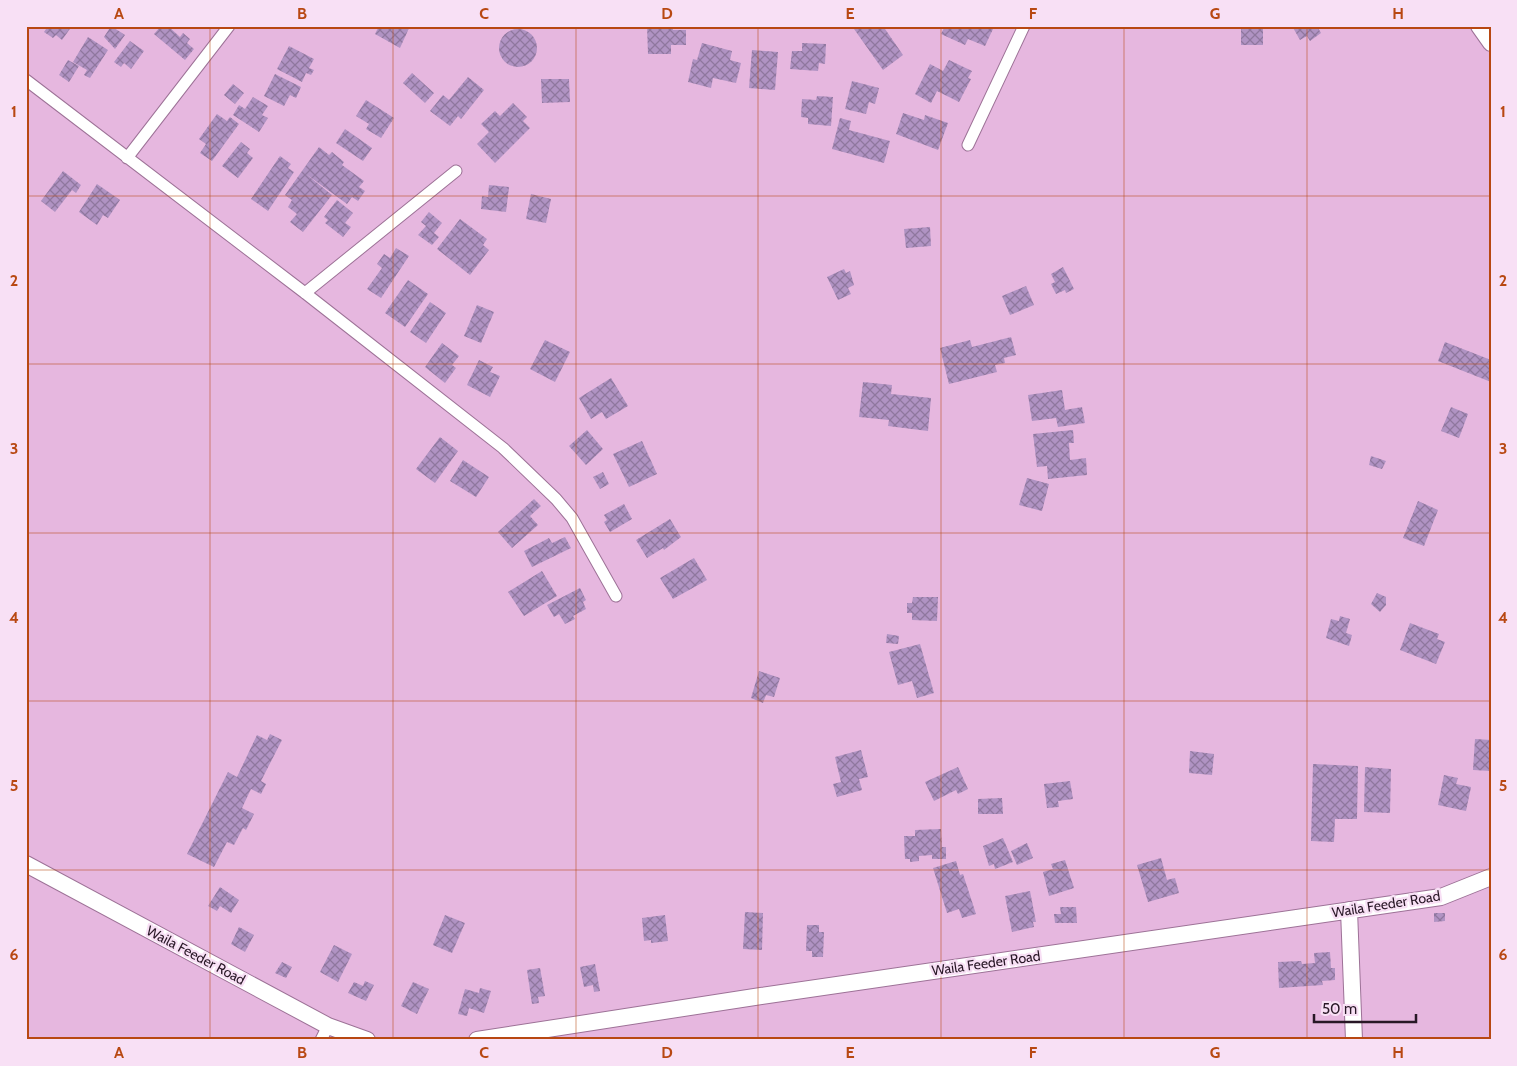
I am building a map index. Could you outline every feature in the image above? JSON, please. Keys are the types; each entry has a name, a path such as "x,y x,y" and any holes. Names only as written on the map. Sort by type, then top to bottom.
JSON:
{"street":[{"path":"127,158 229,26"},
{"path":"968,145 1024,26"},
{"path":"1480,26 1491,43"},
{"path":"26,80 305,292 503,448 556,499 572,518 616,596"},
{"path":"305,292 456,171"},
{"name":"Waila Feeder Road","path":"26,864 324,1033 367,1040"},
{"name":"Waila Feeder Road","path":"477,1040 761,996 1441,897 1491,877"},
{"path":"1349,910 1354,1040"}],"building":[{"path":"48,26 72,26 62,40 56,35 53,38 44,32"},
{"path":"111,26 125,35 115,49 104,37"},
{"path":"161,26 168,26 180,37 183,33 190,39 187,43 194,49 185,60 154,34"},
{"path":"379,26 410,26 400,48 375,34"},
{"path":"647,26 673,26 673,30 686,30 686,45 671,45 671,54 648,54"},
{"path":"858,26 883,26 903,55 883,70 854,29"},
{"path":"945,26 986,26 993,29 985,46 968,39 965,45 941,34"},
{"path":"1241,26 1263,26 1263,45 1241,45"},
{"path":"1292,26 1317,26 1321,33 1310,41 1307,36 1300,40"},
{"path":"518,29 532,34 537,48 532,62 518,67 504,62 499,48 504,34"},
{"path":"88,37 108,50 90,78 84,75 87,70 73,62"},
{"path":"130,41 144,51 131,69 124,63 121,67 114,62"},
{"path":"702,43 732,51 730,60 741,63 736,83 713,78 711,88 688,82 693,59 697,60"},
{"path":"802,43 826,44 825,64 819,63 818,71 790,69 792,51 802,51"},
{"path":"289,46 314,59 309,68 314,70 311,75 306,73 302,82 277,69"},
{"path":"752,50 778,52 775,90 749,88"},
{"path":"68,60 79,66 69,82 59,75"},
{"path":"949,60 972,71 968,78 971,79 959,102 937,91 931,103 915,94 930,64 943,71"},
{"path":"412,73 434,93 425,103 403,83"},
{"path":"275,74 301,87 296,98 290,95 284,106 264,96"},
{"path":"468,77 484,90 461,119 458,116 450,126 430,111 443,95 449,100"},
{"path":"541,79 569,79 570,102 542,103"},
{"path":"852,81 879,88 875,104 869,102 866,114 845,109"},
{"path":"233,84 244,93 235,104 224,95"},
{"path":"817,96 833,97 831,126 808,124 808,118 801,117 802,99 816,100"},
{"path":"253,97 268,106 262,115 268,118 259,132 233,115 239,105 245,109"},
{"path":"366,100 394,118 381,138 366,129 369,124 356,116"},
{"path":"513,103 527,117 523,121 530,128 495,163 477,144 489,132 481,124 495,111 500,116"},
{"path":"903,113 924,120 925,115 948,123 938,150 896,134"},
{"path":"217,114 227,121 230,117 239,124 212,161 200,153 206,144 199,139"},
{"path":"840,118 851,121 849,130 890,141 884,163 832,149"},
{"path":"345,129 372,148 363,161 336,143"},
{"path":"241,142 250,149 247,153 253,158 238,178 222,166"},
{"path":"319,147 329,155 332,152 344,162 342,165 364,181 359,187 365,191 358,201 352,197 347,204 306,174 332,195 303,232 290,222 297,214 288,207 292,200 285,195"},
{"path":"280,156 291,164 288,168 294,172 268,211 251,199"},
{"path":"63,171 81,185 76,193 72,190 55,212 41,201"},
{"path":"97,184 120,200 108,218 103,215 97,225 79,212"},
{"path":"489,185 509,187 506,212 481,209 482,196 488,197"},
{"path":"531,194 551,199 546,223 526,219"},
{"path":"337,200 353,213 345,223 351,227 343,237 325,223 328,220 324,217"},
{"path":"429,212 442,223 434,233 439,237 432,245 418,235 426,226 421,222"},
{"path":"460,219 487,239 483,245 489,250 470,275 437,249"},
{"path":"930,227 931,246 906,248 904,229"},
{"path":"396,248 409,256 381,298 367,289 382,268 377,264 384,254 390,258"},
{"path":"1063,267 1074,289 1066,293 1065,290 1056,294 1051,284 1055,282 1051,274"},
{"path":"844,269 846,273 850,271 854,285 848,288 851,294 838,300 827,277"},
{"path":"408,280 428,294 405,327 385,313"},
{"path":"1026,286 1034,305 1010,315 1002,296"},
{"path":"430,302 446,313 426,343 410,332"},
{"path":"477,305 494,312 481,343 464,336"},
{"path":"1011,337 1016,355 1004,358 1005,363 995,365 997,372 949,384 940,348 970,340 972,347"},
{"path":"545,340 570,352 555,382 530,369"},
{"path":"1445,342 1491,360 1491,382 1438,361"},
{"path":"442,343 459,356 452,365 456,368 445,383 425,367"},
{"path":"479,360 493,367 490,372 500,376 490,397 467,385"},
{"path":"611,378 628,406 606,419 602,412 591,419 579,398"},
{"path":"863,382 892,385 891,394 931,398 928,431 888,426 889,420 859,417"},
{"path":"1062,390 1065,410 1082,407 1085,423 1058,427 1056,418 1032,421 1028,395"},
{"path":"1451,407 1468,414 1459,438 1441,431"},
{"path":"587,430 603,449 586,465 569,446"},
{"path":"1073,430 1074,443 1069,443 1070,460 1086,458 1087,475 1048,479 1047,466 1037,467 1033,434"},
{"path":"440,437 458,451 435,483 416,469"},
{"path":"642,441 657,474 629,487 613,454"},
{"path":"1371,456 1386,461 1382,469 1369,465"},
{"path":"463,460 489,477 476,497 450,481"},
{"path":"603,472 609,484 600,489 593,477"},
{"path":"1027,478 1049,484 1042,511 1019,505"},
{"path":"534,499 541,506 530,516 538,525 512,548 498,532"},
{"path":"1418,501 1438,510 1424,546 1403,538"},
{"path":"624,504 632,519 610,532 604,522 607,520 604,515"},
{"path":"670,519 681,537 664,550 663,548 647,558 636,540"},
{"path":"565,537 571,548 532,567 524,551 549,538 552,543"},
{"path":"694,558 707,580 673,599 660,578"},
{"path":"542,571 557,596 524,616 508,592"},
{"path":"580,588 586,600 583,602 586,609 573,616 575,619 565,624 559,614 554,617 547,605"},
{"path":"1377,593 1386,597 1386,605 1380,612 1371,604"},
{"path":"913,597 938,597 937,621 912,620 912,613 907,613 907,603 912,603"},
{"path":"1340,616 1350,619 1346,633 1352,635 1349,646 1326,638 1331,619 1339,621"},
{"path":"1410,623 1439,634 1437,639 1445,642 1436,664 1400,650"},
{"path":"887,634 899,636 898,644 886,643"},
{"path":"920,644 934,693 917,698 912,681 898,685 889,652"},
{"path":"759,671 780,678 774,697 766,695 763,703 751,698"},
{"path":"270,734 282,740 261,781 266,784 261,794 251,789 242,808 254,814 246,830 243,828 234,845 227,842 214,867 187,854 228,772 237,777 257,735 267,740"},
{"path":"1475,739 1491,740 1491,771 1473,770"},
{"path":"861,750 868,777 859,779 862,790 837,797 833,784 841,782 835,757"},
{"path":"1190,751 1214,754 1212,775 1189,773"},
{"path":"1313,764 1358,766 1357,819 1335,819 1334,842 1311,841"},
{"path":"958,767 968,789 958,794 956,790 934,801 925,782"},
{"path":"1365,767 1391,769 1390,813 1364,812"},
{"path":"1444,775 1458,778 1456,784 1471,787 1466,811 1438,805"},
{"path":"1070,781 1073,799 1058,801 1059,807 1047,808 1044,784"},
{"path":"1002,798 1003,814 978,814 978,799"},
{"path":"941,829 942,847 946,847 946,859 932,859 932,855 919,856 919,861 910,862 910,859 905,859 904,836 915,836 915,830"},
{"path":"1003,838 1013,862 995,869 994,864 989,866 983,846"},
{"path":"1027,843 1033,858 1017,865 1011,851"},
{"path":"1161,858 1167,880 1175,878 1179,893 1148,902 1137,865"},
{"path":"1065,860 1074,888 1049,896 1043,872 1053,869 1051,864"},
{"path":"956,861 960,875 963,874 976,914 962,918 959,909 947,913 933,868"},
{"path":"220,887 239,900 231,913 220,906 217,911 208,906"},
{"path":"1030,891 1036,922 1033,922 1034,927 1012,932 1005,896"},
{"path":"1060,907 1076,907 1077,923 1055,923 1054,914 1061,914"},
{"path":"745,912 763,913 762,950 743,949"},
{"path":"1434,913 1445,913 1445,921 1434,922"},
{"path":"445,915 465,923 452,953 433,945"},
{"path":"665,915 668,941 651,943 651,940 644,941 642,918"},
{"path":"807,925 819,925 819,932 824,932 823,957 812,957 812,951 806,951"},
{"path":"239,927 254,935 245,952 231,944"},
{"path":"334,945 352,954 338,982 320,972"},
{"path":"1330,952 1331,968 1335,968 1335,980 1322,981 1323,985 1279,988 1278,962 1301,961 1302,964 1315,963 1314,953"},
{"path":"282,962 292,967 286,978 275,973"},
{"path":"595,964 600,991 594,992 593,985 584,987 580,967"},
{"path":"540,968 545,996 538,997 539,1003 532,1004 527,970"},
{"path":"365,981 374,985 366,1001 348,993 354,982 363,986"},
{"path":"413,982 429,989 417,1014 401,1006"},
{"path":"480,988 491,991 484,1013 469,1008 467,1016 458,1014 465,989 479,993"}]}
